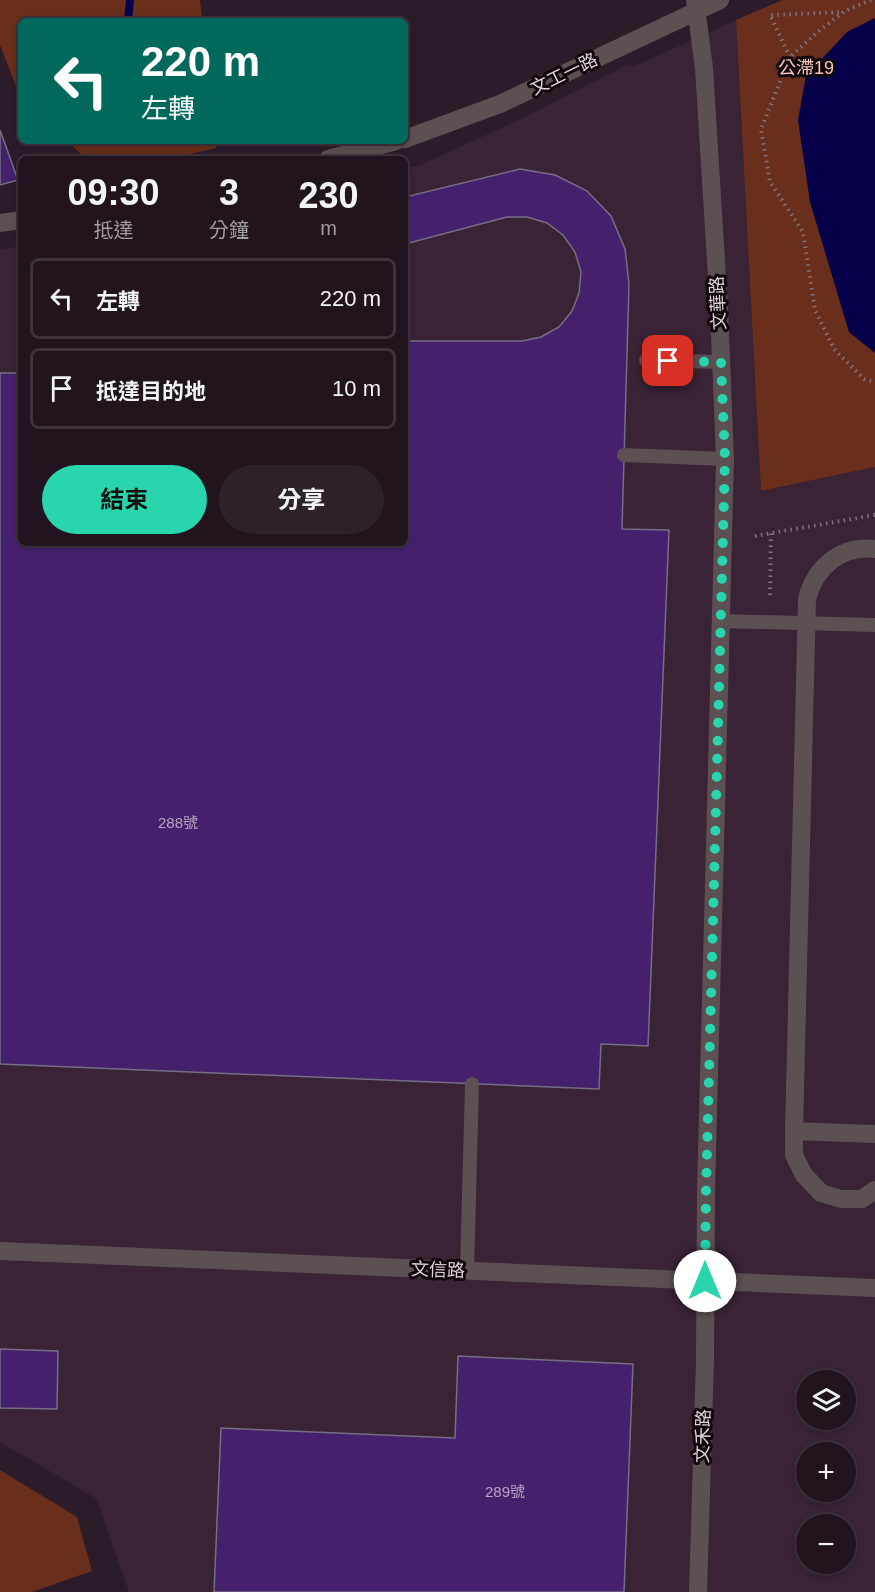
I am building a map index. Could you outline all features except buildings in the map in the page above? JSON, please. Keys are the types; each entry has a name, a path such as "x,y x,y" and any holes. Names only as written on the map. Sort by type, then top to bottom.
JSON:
{"street":[{"name":"文工一路","path":"408,138 500,104 696,5 720,0"},
{"name":"文華路","path":"696,5 704,68 725,459 705,1281"},
{"path":"339,156 385,144"},
{"path":"0,223 18,220"},
{"path":"875,549 851,550 832,559 810,584 807,599 794,1131 794,1155 804,1175 821,1193 841,1199 862,1199 875,1190"},
{"path":"794,1131 875,1134"},
{"name":"文信路","path":"0,1251 875,1288"},
{"name":"文禾路","path":"698,1592 705,1281"}],"lane":[{"path":"646,360 721,362"},
{"path":"624,455 725,459"},
{"path":"720,621 875,625"},
{"path":"467,1271 472,1084"}],"path":[{"path":"871,0 845,12 820,30 790,57 761,129 770,182 803,231 815,310 834,349 864,379 875,381"},
{"path":"790,57 770,15 845,12"},
{"path":"755,536 875,515"},
{"path":"770,595 771,533"}],"shaded area":[{"path":"875,18 875,353 849,332 810,202 798,120 806,76 847,32"},
{"path":"736,20 761,491 875,467 875,1592 129,1592 97,1499 0,1442 0,250 18,247 18,546 408,546 408,167 420,165 521,119 630,63 633,67"}],"green space":[{"path":"0,0 200,0 202,18 18,18 18,91 0,45"},
{"name":"公滯19","path":"782,0 875,0 875,467 761,491 736,20"},
{"path":"70,144 216,144 216,148 181,156 84,156"},
{"path":"0,1470 77,1517 92,1571 32,1592 0,1592"}],"waterway":[{"path":"128,18 130,0"}],"route":[{"path":"668,361 721,362 725,459 705,1281"}]}
